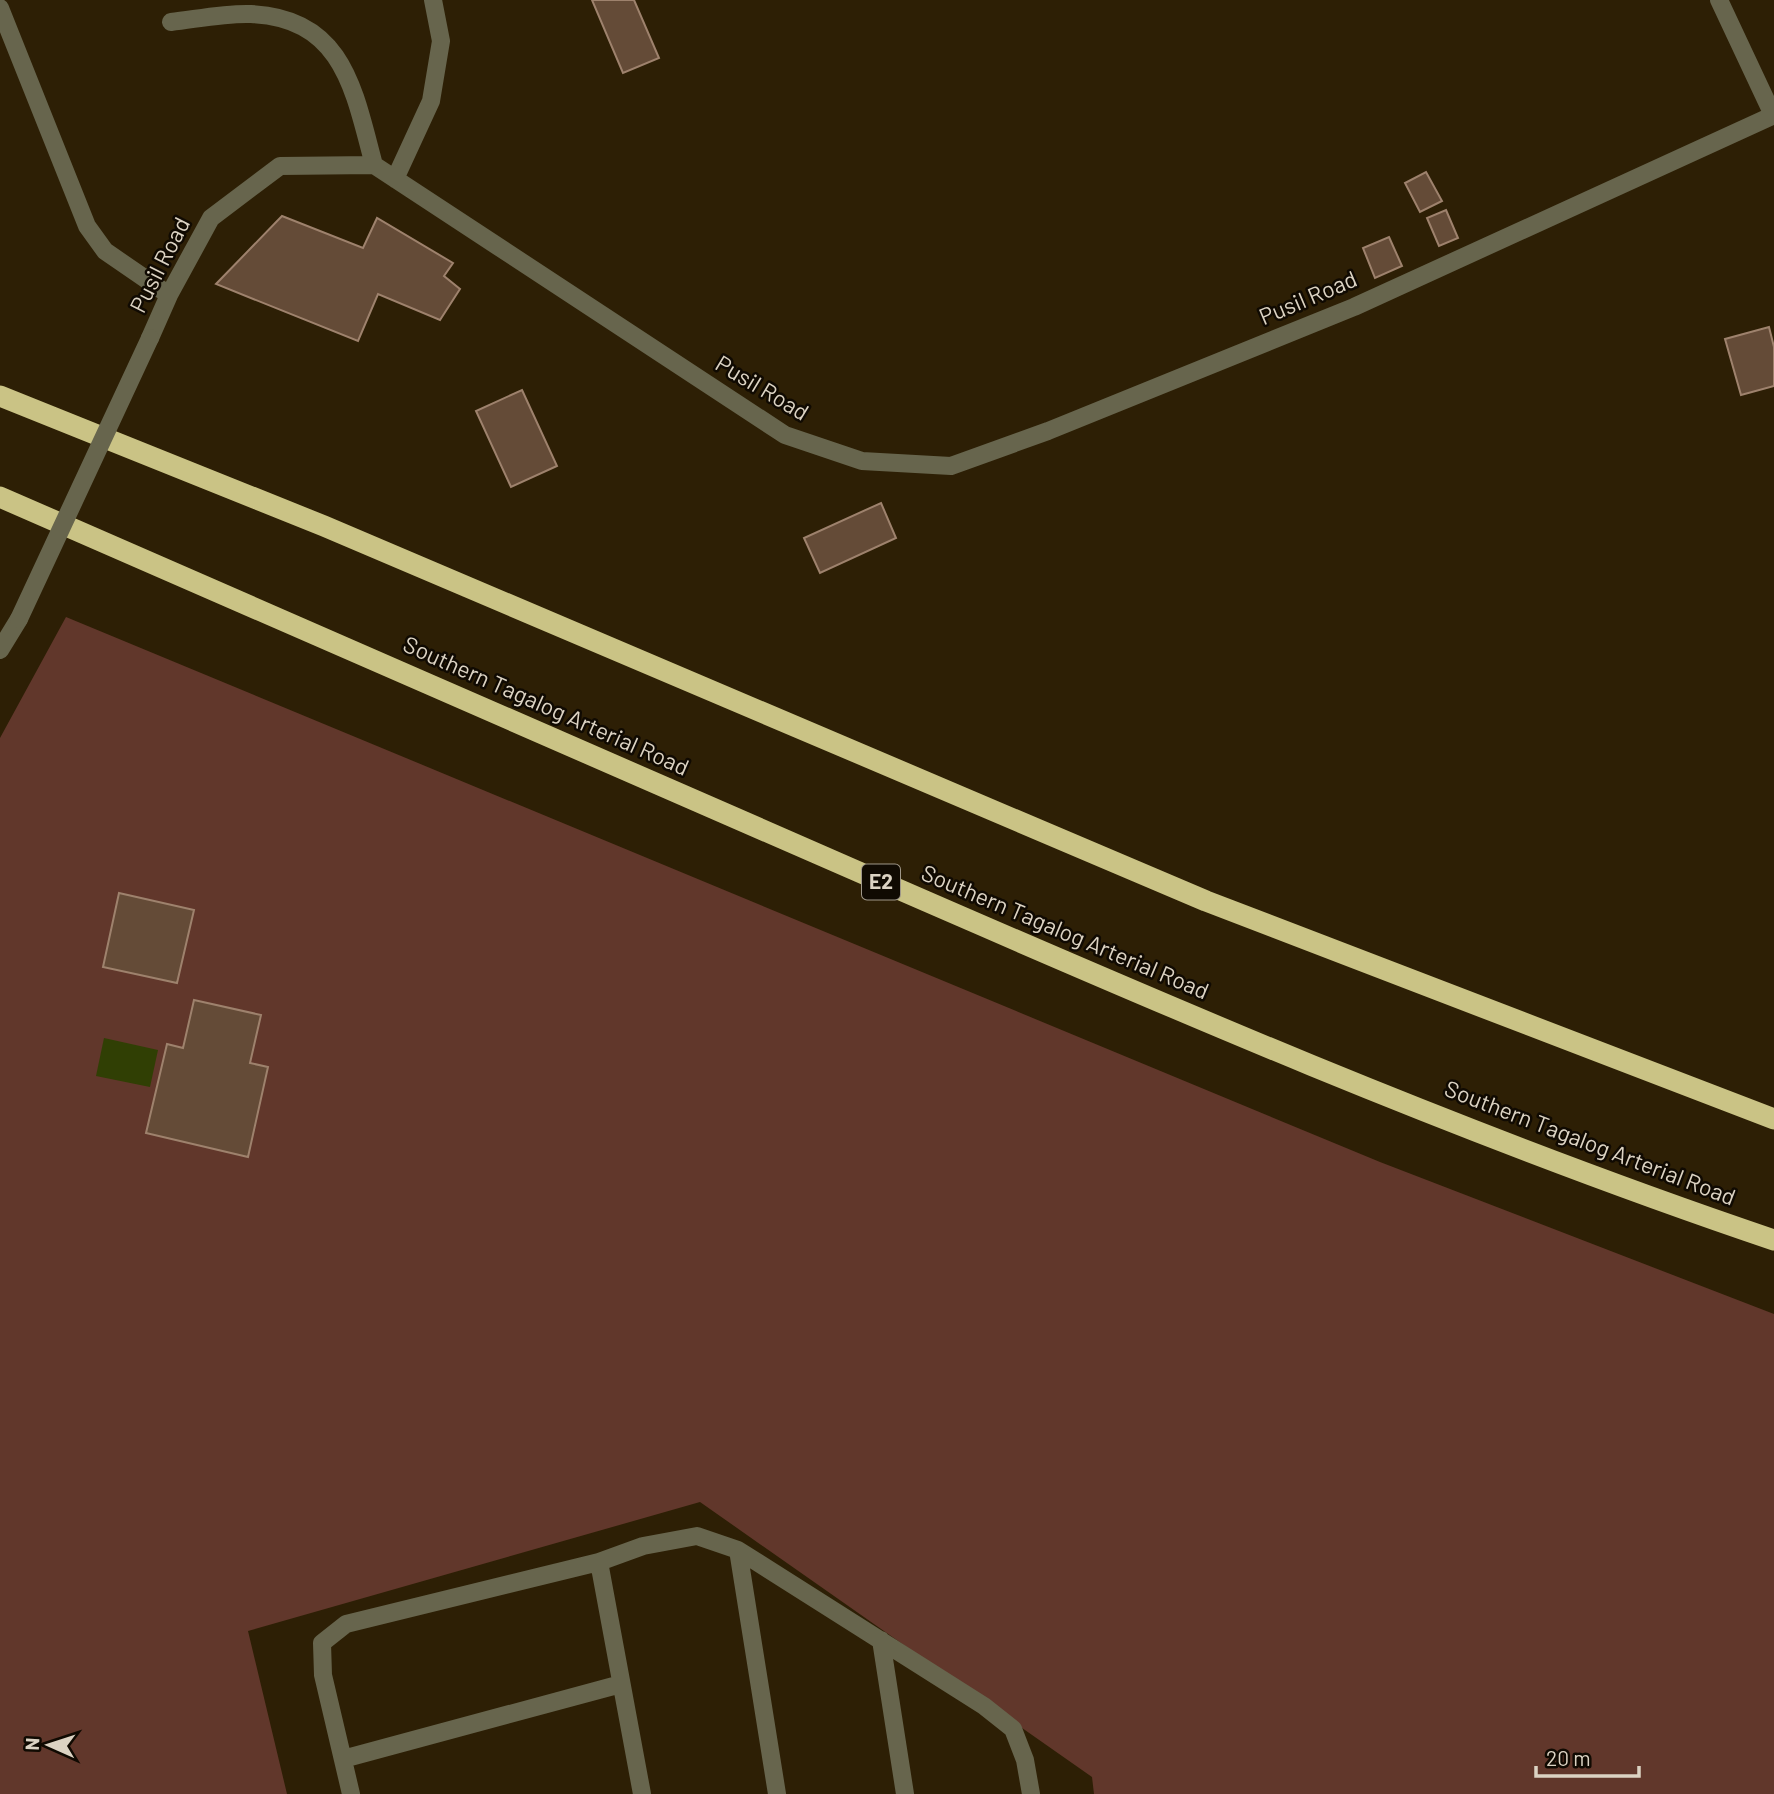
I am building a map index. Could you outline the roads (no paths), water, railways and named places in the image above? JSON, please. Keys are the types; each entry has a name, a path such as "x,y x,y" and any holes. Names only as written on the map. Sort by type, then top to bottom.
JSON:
{"highway":[{"path":"0,396 324,526 1206,901 1774,1119"},
{"name":"Southern Tagalog Arterial Road","path":"0,497 1111,982 1550,1158 1774,1240"}],"street":[{"path":"395,179 431,100 441,41 433,0"},
{"path":"1719,0 1773,115"},
{"path":"0,8 87,226 105,251 169,295"},
{"path":"171,22 250,14 292,20 320,36 337,57 354,90 374,165"},
{"name":"Pusil Road","path":"0,650 19,619 169,295 211,218 280,166 374,165 785,435 862,461 951,466 1048,431 1354,307 1773,115"},
{"path":"351,1794 323,1675 322,1643 346,1623 599,1562 643,1546 697,1535 738,1550 985,1706 1013,1729 1025,1760 1031,1794"},
{"path":"738,1550 778,1794"},
{"path":"599,1562 642,1794"},
{"path":"881,1640 905,1794"},
{"path":"343,1759 621,1684"}]}
